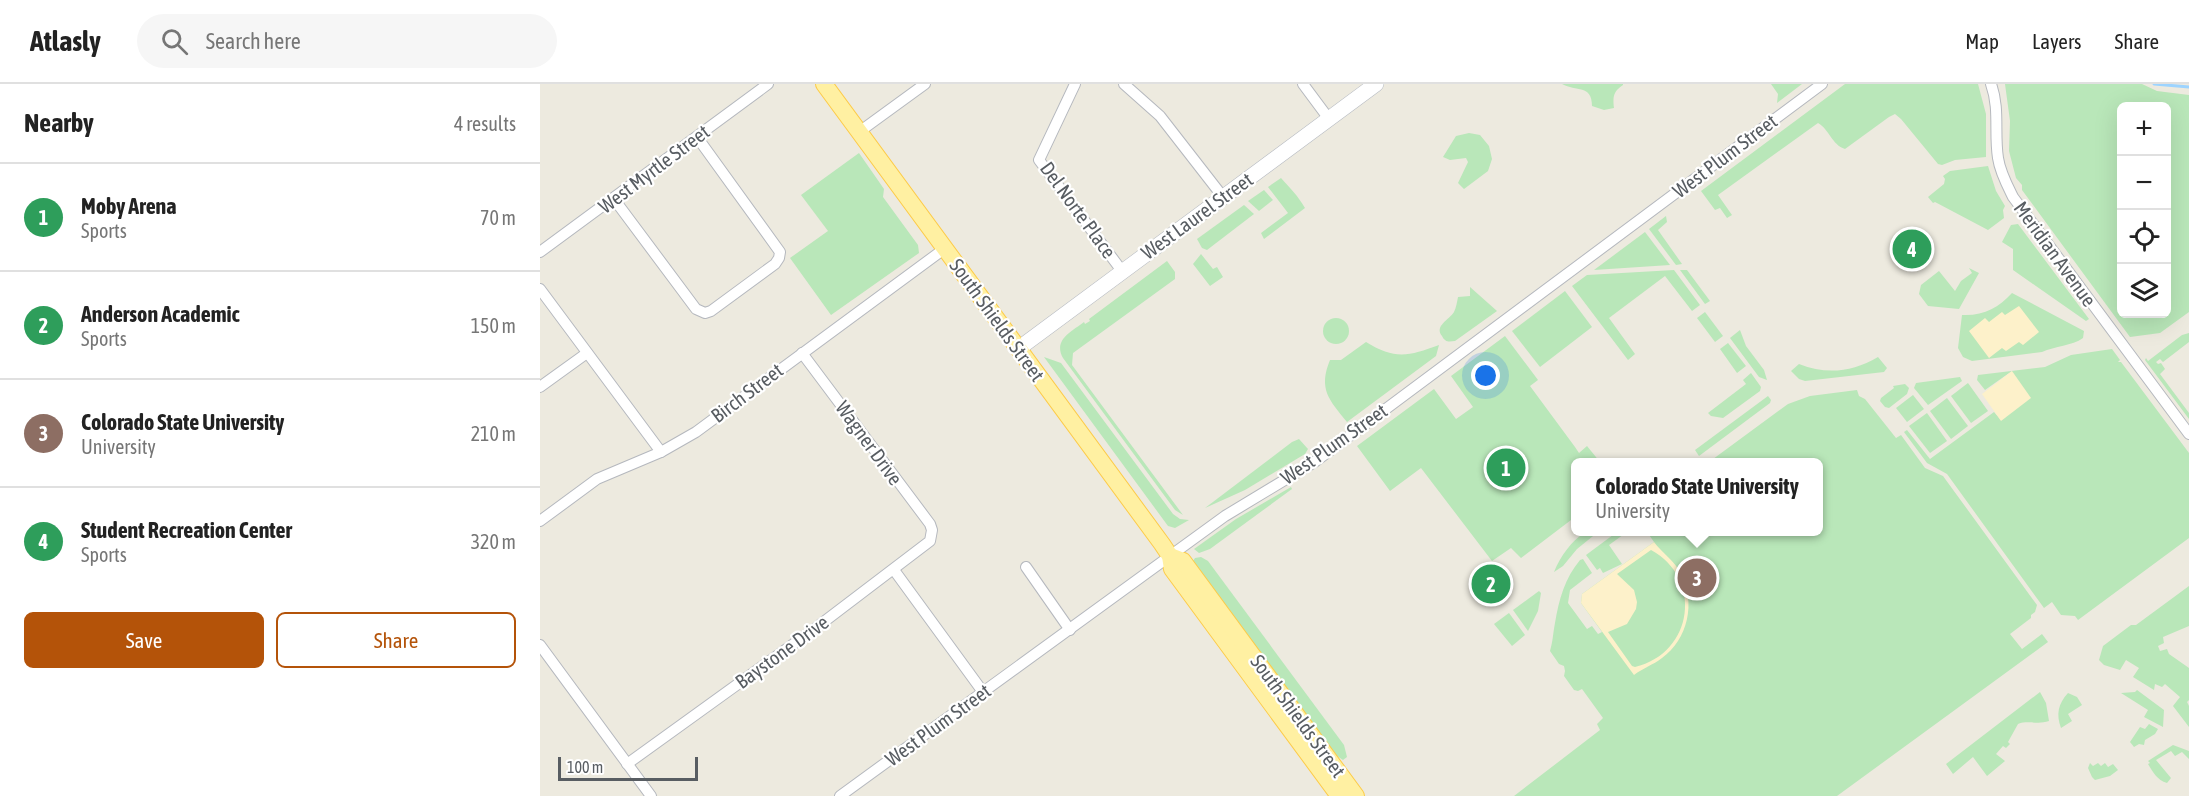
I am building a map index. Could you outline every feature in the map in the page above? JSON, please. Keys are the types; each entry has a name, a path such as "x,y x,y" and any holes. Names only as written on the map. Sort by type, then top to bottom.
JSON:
{"main road":[{"name":"South Shields Street","path":"824,84 1170,556 1172,569 1342,794"},
{"name":"West Laurel Street","path":"1018,349 1376,84"}],"street":[{"name":"West Myrtle Street","path":"540,252 768,84"},
{"path":"859,132 925,84"},
{"name":"Del Norte Place","path":"1075,84 1039,160 1122,271"},
{"path":"1124,84 1160,116 1223,196"},
{"path":"1303,84 1329,119"},
{"name":"West Plum Street","path":"840,796 1225,516 1316,461 1822,84"},
{"name":"Meridian Avenue","path":"1992,84 1997,109 1998,157 2001,171 2013,197 2189,434"},
{"path":"614,199 699,311 705,313 711,311 775,264 780,252 697,137"},
{"name":"Birch Street","path":"540,521 597,479 661,452 696,432 944,249"},
{"path":"540,289 661,452"},
{"path":"540,387 587,352"},
{"name":"Wagner Drive","path":"802,353 930,524 932,535"},
{"name":"Baystone Drive","path":"627,764 894,570 925,546 932,535"},
{"path":"1026,567 1070,630"},
{"path":"894,570 983,692"},
{"path":"540,645 651,796"}],"green space":[{"path":"1562,84 1623,85 1614,95 1614,108 1604,110 1592,106 1586,91"},
{"path":"1771,84 1802,84 1777,103 1778,94"},
{"path":"1845,84 1978,84 1986,114 1986,157 1938,164 1895,114 1845,149 1837,144 1818,123 1718,195 1732,215 1727,218 1720,208 1715,210 1701,191"},
{"path":"2005,84 2142,84 2157,91 2189,95 2189,312 2160,333 2130,337 2022,190 2022,185 2016,178 2009,151 2010,121"},
{"path":"1469,133 1480,135 1489,146 1492,159 1488,171 1464,189 1458,183 1468,162 1466,158 1450,160 1443,157 1456,136"},
{"path":"859,153 884,189 883,197 918,245 919,253 831,315 790,258 828,231 801,195"},
{"path":"1988,166 1996,191 2005,206 2004,218 1988,230 1933,203 1928,197 1944,184 1943,176 1950,171"},
{"path":"1281,178 1305,208 1264,239 1261,233 1288,213 1268,187"},
{"path":"1264,190 1273,200 1259,211 1248,201"},
{"path":"1244,205 1254,214 1207,250 1202,248 1197,239"},
{"path":"1666,216 1667,222 1658,230 1682,264 1676,265 1649,229"},
{"path":"2018,224 2089,319 2086,321 2013,270 2013,249 2002,242 2011,225"},
{"path":"1645,232 1670,265 1594,270"},
{"path":"1201,254 1213,269 1217,267 1223,277 1210,286 1193,264"},
{"path":"1167,261 1175,272 1175,279 1073,353 1072,365 1183,515 1175,510 1060,352 1062,341 1069,333 1084,322 1085,324 1090,321 1089,319"},
{"path":"1969,268 1979,273 1959,309 1928,306 1919,294 1921,285 1939,271 1955,291 1961,281 1972,273"},
{"path":"1674,270 1700,305 1692,311 1665,276 1609,318 1635,354 1628,360 1572,286 1587,275"},
{"path":"1680,270 1687,270 1710,301 1705,304"},
{"path":"1470,287 1497,311 1455,341 1447,341 1440,332 1441,326 1454,312 1458,297 1470,296"},
{"path":"1565,291 1592,327 1540,367 1512,331"},
{"path":"2012,293 2084,331 2083,338 2074,343 2042,352 1972,361 1963,357 1958,348 1962,315 1990,310"},
{"path":"1705,312 1723,336 1715,342 1697,318"},
{"path":"1336,318 1345,322 1349,331 1345,340 1336,344 1327,340 1323,331 1327,322"},
{"path":"1740,330 1746,346 1764,370 1767,380 1759,377 1730,338"},
{"path":"2189,333 2189,342 2163,362 2160,359 2156,362 2161,363 2165,369 2160,374 2189,413 2189,419 2145,360 2146,358 2148,361 2182,335"},
{"path":"1505,336 1538,380 1530,386 1579,453 1587,446 1597,458 1571,458 1571,520 1521,558 1511,548 1492,561 1421,468 1390,491 1357,446 1434,389 1456,419 1473,407 1451,376"},
{"path":"1366,342 1394,354 1410,354 1439,345 1436,356 1347,422 1327,394 1325,379 1327,370 1330,360 1341,360"},
{"path":"1728,343 1746,366 1737,373 1720,349"},
{"path":"2112,349 2120,360 2118,362 2121,362 2189,453 2189,538 2078,620 2075,616 2061,615 2052,602 2044,608 1947,474 1927,463 1904,432 1907,430 1930,459 1994,412 2001,420 2012,371 1985,390 1977,380 1978,375 2045,367 2071,355"},
{"path":"1044,357 1061,363 1173,514 1180,519 1189,520 1175,528 1168,526"},
{"path":"1878,357 1887,368 1884,372 1805,381 1799,379 1791,371 1799,364 1829,371 1849,369"},
{"path":"1751,373 1761,387 1760,391 1723,418 1711,416 1708,413 1746,384 1743,380"},
{"path":"1960,377 1962,381 1928,405 1914,388 1916,383"},
{"path":"1968,383 1988,411 1971,423 1951,396"},
{"path":"1905,384 1909,388 1907,394 1889,408 1885,407 1880,401 1881,398 1894,388 1893,386"},
{"path":"1857,390 1859,396 1865,399 1896,438 1901,435 1925,468 1943,476 2037,605 2031,618 2010,634 2022,649 2042,634 2048,642 1837,796 1514,796 1600,730 1597,724 1603,718 1582,689 1574,690 1564,676 1564,666 1559,664 1550,651 1561,597 1570,574 1580,560 1583,559 1592,573 1570,590 1568,603 1587,629 1592,626 1598,634 1602,632 1581,603 1582,594 1654,542 1650,536 1823,536 1823,458 1714,458 1788,404 1810,396"},
{"path":"1913,395 1924,409 1907,422 1896,408"},
{"path":"1768,396 1770,403 1699,456 1695,450"},
{"path":"1947,398 1968,426 1951,439 1930,411"},
{"path":"1927,413 1947,441 1930,453 1909,426"},
{"path":"1299,439 1308,449 1305,454 1245,490 1205,508 1292,442"},
{"path":"1291,487 1292,489 1210,549 1199,553 1194,549 1236,519"},
{"path":"1580,536 1593,536 1554,572 1567,549"},
{"path":"1612,536 1621,536 1609,545 1622,564 1603,573 1600,568 1597,570 1586,555"},
{"path":"1201,557 1208,561 1344,745 1347,757 1343,760 1337,756 1193,561"},
{"path":"2189,586 2189,626 2163,637 2164,643 2158,646 2160,651 2167,649 2169,654 2189,668 2189,700 2187,702 2189,727 2173,706 2180,697 2165,684 2162,687 2155,684 2154,690 2133,677 2139,668 2126,660 2120,670 2104,665 2099,660 2103,646"},
{"path":"1539,591 1541,593 1538,611 1528,631 1513,610"},
{"path":"1509,613 1525,635 1512,646 1494,624"},
{"path":"2137,690 2164,710 2163,727 2144,717 2148,710 2121,693"},
{"path":"2040,692 2046,703 2049,721 2018,724 2008,742 2010,744 2006,748 2003,746 1996,754 2005,761 1987,776 1973,757 1953,774 1946,764"},
{"path":"2068,693 2077,697 2082,705 2068,714 2072,721 2061,728 2059,709"},
{"path":"2149,724 2158,729 2155,734 2145,740 2144,745 2139,744 2134,747 2130,742 2140,727 2145,729"},
{"path":"2173,745 2189,751 2189,759 2182,752 2175,756 2171,751 2156,760 2171,778 2167,783 2156,775 2148,761"},
{"path":"2090,763 2093,766 2098,763 2101,766 2105,763 2108,767 2113,764 2118,770 2110,776 2095,780 2088,768"}],"sand":[{"path":"2019,306 2039,332 2023,345 2019,342 2006,351 2002,348 1989,358 1969,331 1985,318 1989,322 2002,312 2005,315"},
{"path":"2012,371 2031,398 2001,421 1982,394"},
{"path":"1654,542 1675,565 1686,585 1687,620 1678,641 1671,650 1634,675 1581,603 1582,594","holes":["1651,550 1668,562 1679,578 1684,596 1685,614 1680,631 1670,647 1655,659 1635,667 1608,632 1627,624 1636,609 1634,590 1617,574"]}],"waterway":[{"path":"2154,84 2189,87"}],"place":[{"name":"Student Recreation Center","path":"1912,249"},
{"name":"Moby Arena","path":"1506,468"},
{"name":"Colorado State University","path":"1697,578"},
{"name":"Anderson Academic","path":"1491,584"}]}
